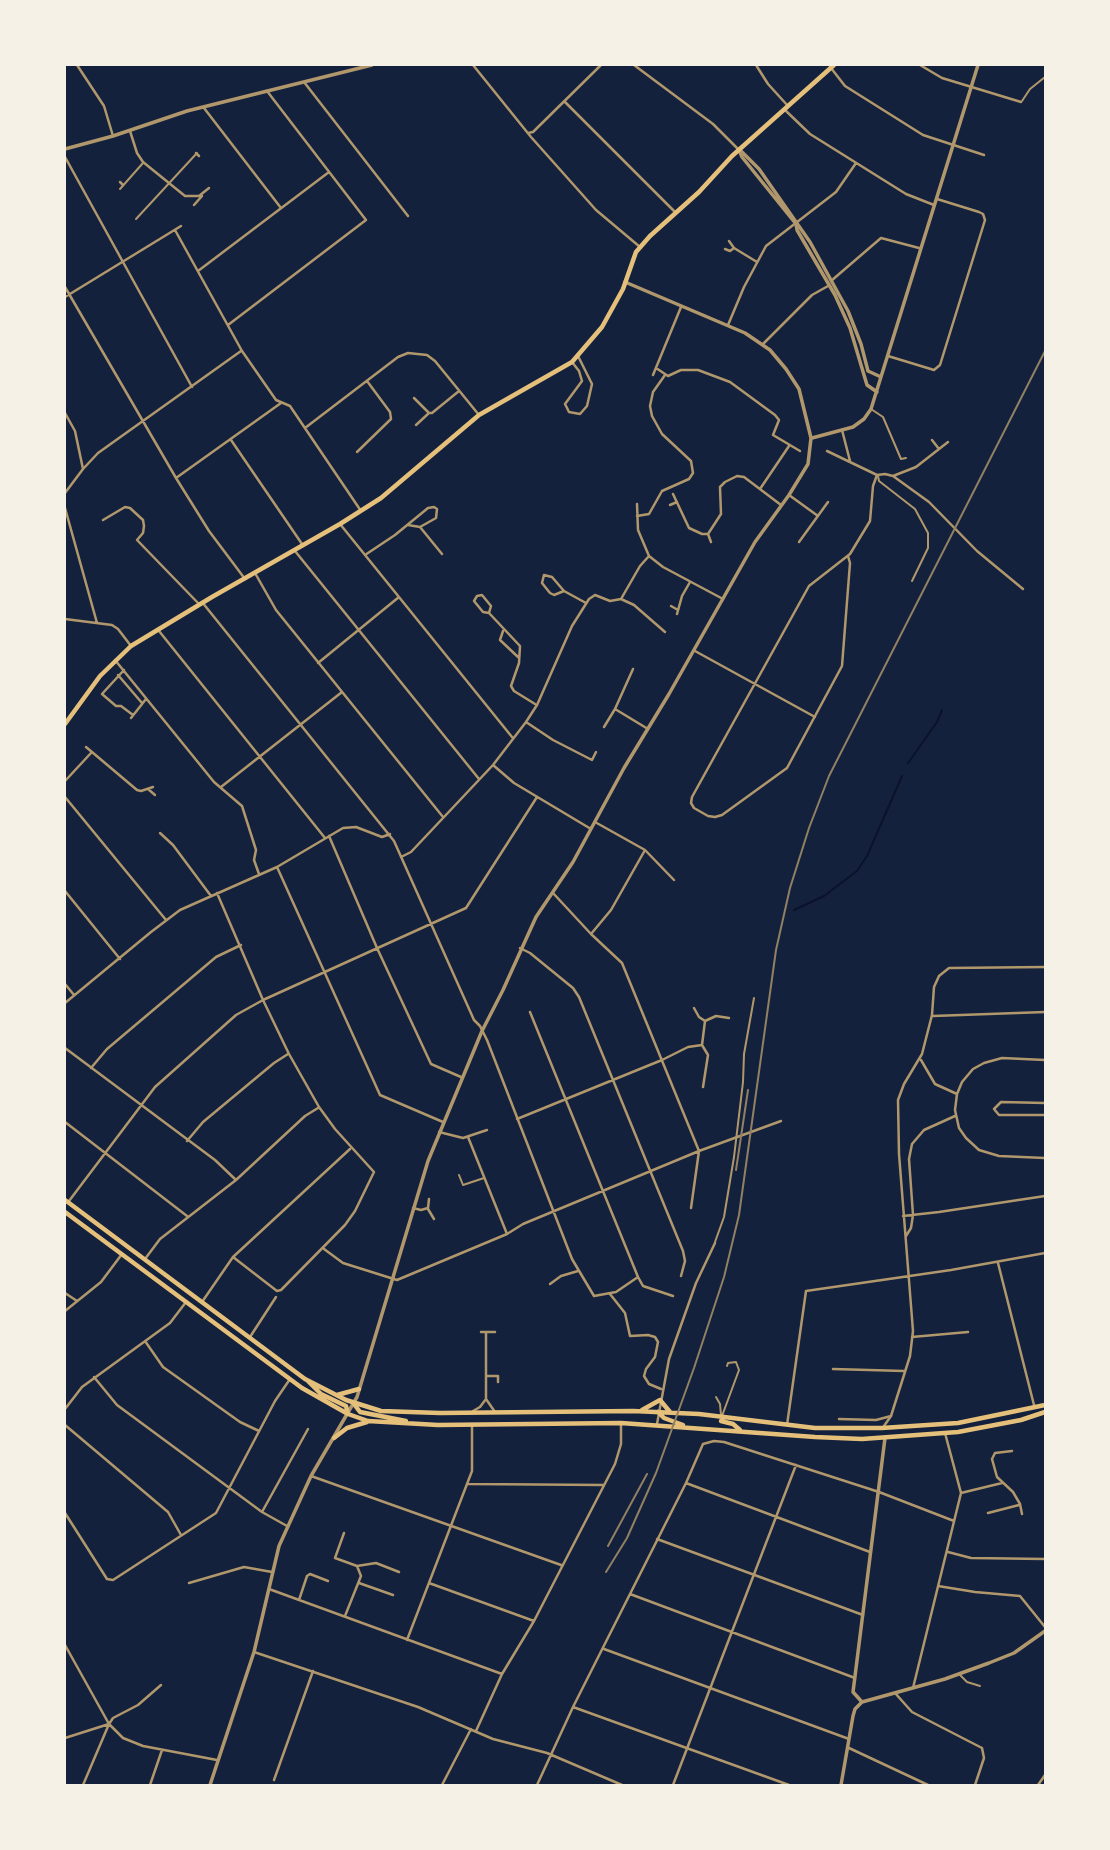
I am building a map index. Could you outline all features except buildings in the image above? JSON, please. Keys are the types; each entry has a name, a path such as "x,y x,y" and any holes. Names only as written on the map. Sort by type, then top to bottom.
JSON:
{"main road":[{"path":"65,724 115,660 131,646 361,511 479,415 572,362 602,327 640,247 739,150 832,66"},
{"path":"66,1201 306,1379 354,1404 381,1411 640,1411 687,1413 815,1428 897,1428 958,1423 1045,1405"},
{"path":"65,1212 290,1379 348,1414 368,1421 415,1424 664,1422 713,1429 818,1437 885,1438 945,1433 1021,1420 1045,1412"},
{"path":"306,1379 315,1390 346,1406 348,1414"},
{"path":"336,1395 359,1389"},
{"path":"640,1411 660,1400 670,1412"},
{"path":"354,1404 356,1409 362,1412 415,1424"},
{"path":"659,1412 664,1422"},
{"path":"713,1429 721,1419"},
{"path":"721,1419 741,1430"},
{"path":"334,1438 347,1428 368,1421"}],"street":[{"path":"77,65 104,106 113,136"},
{"path":"65,149 204,107 372,65"},
{"path":"473,65 596,210 640,247"},
{"path":"528,133 533,132 601,65"},
{"path":"634,65 713,124 739,150 801,227 832,279 855,326 867,385 877,392"},
{"path":"756,65 768,84 810,134 906,194 935,205"},
{"path":"920,65 942,78 1021,102"},
{"path":"811,438 860,423 871,409 978,65"},
{"path":"832,66 850,90 923,135 984,155"},
{"path":"304,82 408,216"},
{"path":"228,325 366,220 267,91"},
{"path":"564,101 676,213"},
{"path":"204,107 281,208"},
{"path":"130,131 143,162 169,184 185,197 192,198 204,193"},
{"path":"65,157 192,387"},
{"path":"728,325 766,246 836,192 856,163"},
{"path":"198,271 329,172"},
{"path":"194,205 209,188"},
{"path":"888,356 930,369 937,368 951,329 985,217 979,212 937,199"},
{"path":"796,224 850,328 866,371 881,377"},
{"path":"65,297 181,226"},
{"path":"175,230 242,351 276,400 281,403"},
{"path":"762,344 812,295 829,285 832,279 881,238 921,248"},
{"path":"729,241 734,248 757,262"},
{"path":"725,249 730,251 734,248"},
{"path":"210,1785 254,1652 272,1572 287,1526 311,1476 354,1404 413,1208 461,1077 536,917 554,893 755,542 808,464 811,438 799,389 781,362 762,344 728,325 625,282"},
{"path":"65,287 176,478 209,531 245,579"},
{"path":"653,375 682,305"},
{"path":"65,494 98,453 242,351"},
{"path":"305,428 398,357 418,352 435,361 479,415"},
{"path":"572,362 582,381 565,404 569,412 580,414 587,406 592,384 578,356"},
{"path":"656,368 671,376 681,370 698,370 730,382 775,415 779,420 773,435 800,451"},
{"path":"637,516 651,513 662,491 689,479 694,473 691,461 662,434 652,416 650,406 653,392 665,375"},
{"path":"356,452 390,422 391,416 367,381"},
{"path":"416,425 459,391"},
{"path":"414,398 429,413"},
{"path":"176,478 286,402 361,511"},
{"path":"65,413 75,431 83,469"},
{"path":"842,430 851,463"},
{"path":"231,440 304,546"},
{"path":"932,440 939,449"},
{"path":"892,476 916,467 948,442"},
{"path":"760,489 789,446"},
{"path":"827,452 877,475 892,476 929,502 960,534 1023,589"},
{"path":"848,556 850,562 842,666 787,768 722,815 708,816 694,808 692,797 809,586 848,556 870,521 873,486 877,475"},
{"path":"708,534 721,514 720,490 723,483 742,476 782,505"},
{"path":"673,494 689,528 708,534"},
{"path":"789,495 818,516"},
{"path":"670,505 677,502"},
{"path":"799,542 828,502"},
{"path":"637,503 641,540 649,556 663,568 723,600"},
{"path":"103,520 125,507 130,508 143,520 143,533 137,540 201,603 390,834 474,1020 482,1031 578,1270 594,1296 616,1292 638,1277"},
{"path":"65,508 97,623"},
{"path":"365,555 429,508 437,509 436,518 421,527 408,525"},
{"path":"340,524 513,738"},
{"path":"421,527 442,554"},
{"path":"708,534 711,542"},
{"path":"295,551 479,779"},
{"path":"621,599 649,556"},
{"path":"255,573 276,610 444,818"},
{"path":"564,592 554,595 550,593 542,583 544,575 552,577 564,592 586,603"},
{"path":"671,606 678,612 690,582"},
{"path":"489,613 491,606 482,595 477,596 474,601 483,612 489,613 503,631 509,633 520,646 519,663 511,683 512,688 537,705"},
{"path":"401,857 411,852 444,818 493,765 526,722 537,705 557,657 592,596 610,601 621,599 634,605 665,632"},
{"path":"318,663 399,597"},
{"path":"65,619 112,625 131,646"},
{"path":"157,629 327,837 431,1064 461,1077"},
{"path":"503,631 500,640 518,657"},
{"path":"695,651 816,717"},
{"path":"115,660 246,813 256,850 254,860 259,875"},
{"path":"604,727 633,669"},
{"path":"124,670 102,694 132,716 146,699"},
{"path":"118,676 142,703"},
{"path":"221,787 342,691"},
{"path":"615,709 648,729"},
{"path":"526,722 553,740 592,760 596,752"},
{"path":"86,747 137,790 153,787"},
{"path":"65,781 92,753"},
{"path":"493,765 514,783 591,829"},
{"path":"148,789 155,795"},
{"path":"65,797 166,920"},
{"path":"66,1201 155,1087 236,1015 263,1000 466,908 537,797"},
{"path":"595,822 645,850 674,880"},
{"path":"65,1003 166,920 211,895 277,867 351,826 377,836 390,834"},
{"path":"160,833 173,845 211,895"},
{"path":"591,934 611,910 645,850"},
{"path":"277,867 381,1097 443,1122"},
{"path":"65,891 120,959"},
{"path":"217,893 289,1054 319,1107 351,1148 373,1170 350,1219 324,1249 281,1290 277,1291 233,1257"},
{"path":"554,893 622,963 699,1151 691,1208"},
{"path":"91,1068 107,1049 216,957 241,945"},
{"path":"520,948 573,988 579,997 683,1251 685,1261 681,1276"},
{"path":"883,1428 891,1416 910,1356 912,1337 899,1154 898,1100 919,1059 932,1015 934,986 939,976 949,968 1045,967"},
{"path":"65,984 74,995"},
{"path":"694,1008 698,1017 705,1021"},
{"path":"530,1012 638,1277 643,1286 673,1296"},
{"path":"932,1015 1045,1012"},
{"path":"705,1021 716,1016 729,1018"},
{"path":"703,1087 708,1055 702,1045 705,1021"},
{"path":"517,1119 662,1060 688,1046 702,1045"},
{"path":"65,1048 215,1160 236,1180"},
{"path":"187,1141 203,1122 274,1063 289,1054"},
{"path":"1045,1060 1002,1058 984,1063 968,1074 957,1094 956,1116 966,1138 979,1150 999,1156 1045,1158"},
{"path":"919,1059 935,1084 957,1094"},
{"path":"1045,1103 1001,1102 994,1108 999,1115 1045,1115"},
{"path":"145,1259 160,1239 236,1180 319,1107"},
{"path":"904,1237 911,1228 909,1159 912,1144 924,1130 956,1116"},
{"path":"324,1249 343,1263 397,1280 699,1151 781,1121"},
{"path":"65,1122 188,1217"},
{"path":"439,1132 463,1138 487,1129"},
{"path":"468,1137 507,1234"},
{"path":"202,1302 233,1257 351,1148"},
{"path":"903,1216 1045,1196"},
{"path":"429,1199 428,1208 434,1219"},
{"path":"413,1208 428,1208"},
{"path":"657,1424 669,1359 696,1283 715,1243"},
{"path":"787,1425 806,1291 1045,1253"},
{"path":"65,1311 101,1282 122,1254"},
{"path":"997,1262 1035,1408"},
{"path":"550,1284 561,1276 578,1270"},
{"path":"65,1293 77,1301"},
{"path":"610,1294 625,1313 630,1336 648,1335 655,1337 658,1342 655,1357 644,1376 649,1384 662,1389"},
{"path":"250,1337 276,1297"},
{"path":"65,1409 82,1387 170,1323 186,1302"},
{"path":"481,1332 495,1332"},
{"path":"912,1337 968,1332"},
{"path":"470,1413 480,1407 485,1399 486,1333"},
{"path":"145,1341 163,1367 240,1422 259,1431"},
{"path":"833,1369 904,1371"},
{"path":"486,1376 498,1376 498,1382"},
{"path":"94,1377 117,1405 262,1512 287,1526"},
{"path":"65,1513 109,1581 216,1513 275,1401 290,1379"},
{"path":"485,1399 495,1412"},
{"path":"839,1419 876,1420 891,1416"},
{"path":"891,1416 897,1428"},
{"path":"476,1731 502,1674 534,1621 615,1464 622,1434 621,1423"},
{"path":"407,1640 472,1471 472,1424"},
{"path":"65,1425 168,1512 181,1535"},
{"path":"262,1512 308,1429"},
{"path":"913,1688 961,1493 945,1433"},
{"path":"862,1702 853,1692 885,1438"},
{"path":"537,1785 703,1444 724,1442 879,1492 954,1521"},
{"path":"1012,1451 995,1453 992,1459 997,1477 1020,1504 1022,1514"},
{"path":"287,1452 293,1455"},
{"path":"673,1785 796,1465"},
{"path":"311,1476 561,1565"},
{"path":"686,1483 870,1552"},
{"path":"961,1493 1004,1483"},
{"path":"468,1484 604,1485"},
{"path":"988,1513 1020,1504"},
{"path":"344,1533 335,1558 356,1566 376,1563 399,1572"},
{"path":"657,1539 863,1615"},
{"path":"948,1552 971,1558 1045,1559"},
{"path":"345,1616 359,1583 360,1576 356,1566"},
{"path":"189,1583 244,1567 272,1572"},
{"path":"299,1600 310,1574 328,1581"},
{"path":"359,1583 393,1595"},
{"path":"429,1583 534,1621"},
{"path":"841,1785 855,1709 862,1702 960,1674 1014,1653 1045,1629 1020,1596 937,1586"},
{"path":"269,1589 502,1674"},
{"path":"630,1594 855,1678"},
{"path":"65,1645 109,1724 128,1741 217,1760"},
{"path":"604,1649 849,1739"},
{"path":"254,1652 418,1707 505,1742 552,1754 622,1785"},
{"path":"65,1662 73,1659"},
{"path":"274,1780 313,1671"},
{"path":"83,1785 111,1720 138,1705 160,1685"},
{"path":"895,1693 912,1712 982,1748 984,1758 975,1785"},
{"path":"573,1707 789,1785"},
{"path":"65,1738 109,1724"},
{"path":"442,1785 471,1728"},
{"path":"848,1748 928,1785"},
{"path":"149,1785 162,1750"},
{"path":"1038,1785 1044,1774"}],"lane":[{"path":"1021,102 1030,89 1045,77"},
{"path":"136,219 197,154"},
{"path":"121,185 143,162"},
{"path":"871,409 883,417 901,459 906,458"},
{"path":"877,475 879,481 915,509 926,526 928,548 912,581"},
{"path":"715,1243 724,1217 734,1157 744,1054 754,998"},
{"path":"459,1175 463,1185 484,1178"},
{"path":"721,1419 739,1370 736,1362 728,1363 727,1366"},
{"path":"716,1397 720,1404 721,1419"},
{"path":"960,1674 967,1682 980,1686"}],"waterway":[{"path":"908,763 937,722 942,710"},
{"path":"794,910 824,896 857,871 867,856 902,776"}],"railway":[{"path":"606,1572 627,1538 656,1473 724,1277 739,1215 776,950 790,888 809,828 829,776 1045,351"},
{"path":"736,1170 748,1090"},
{"path":"608,1546 647,1474"}]}
